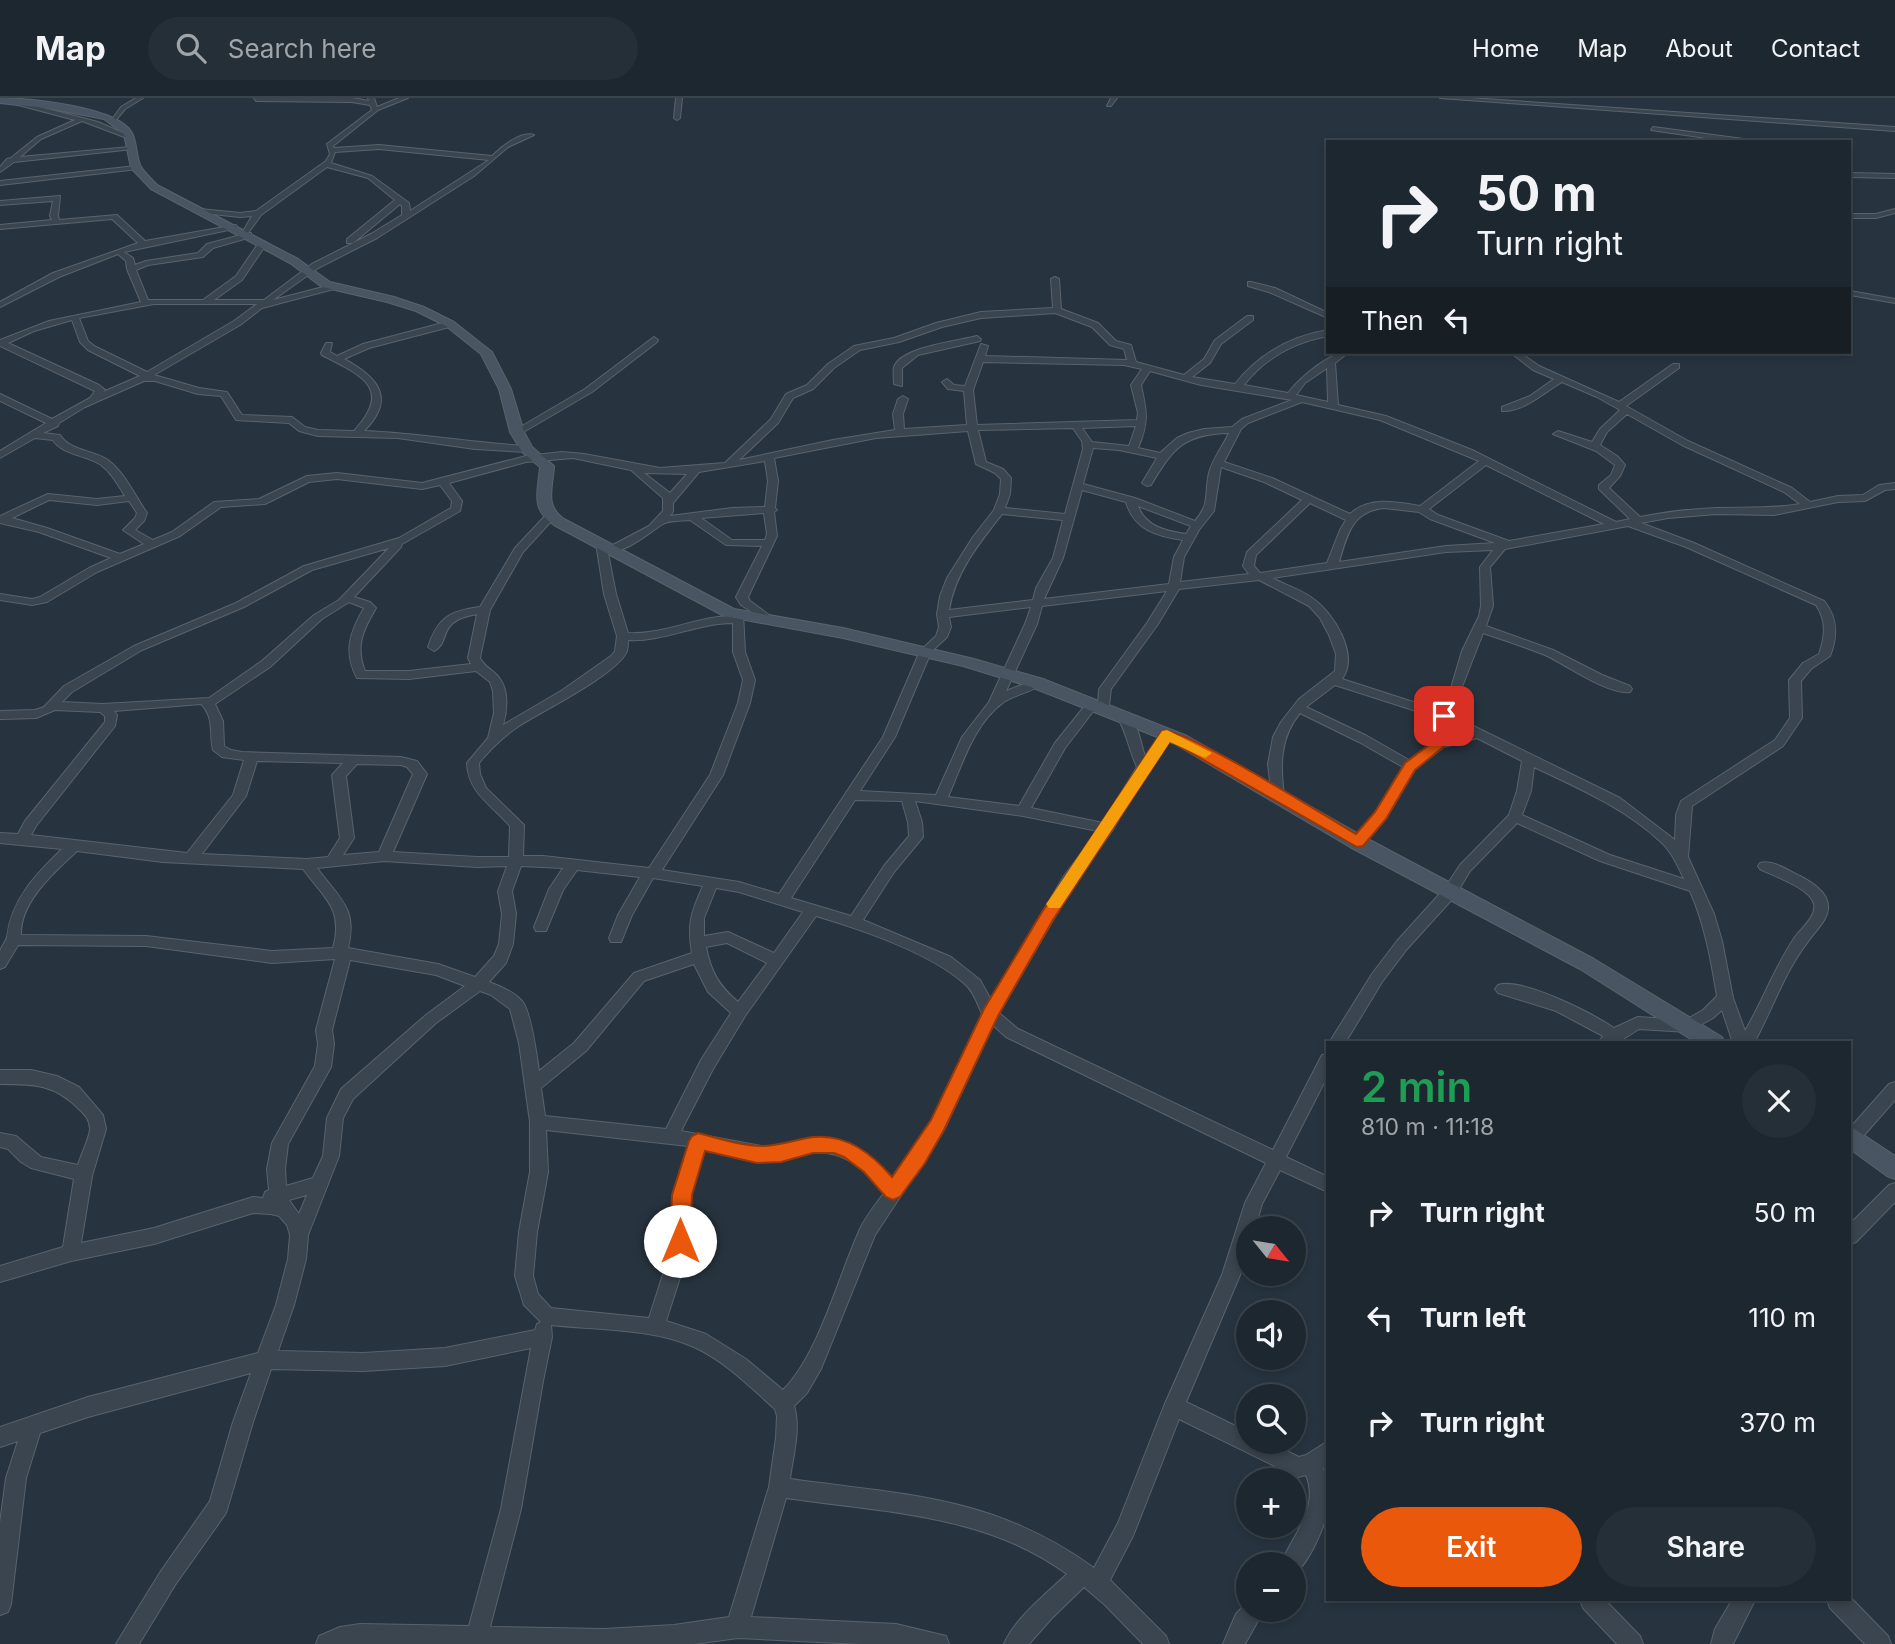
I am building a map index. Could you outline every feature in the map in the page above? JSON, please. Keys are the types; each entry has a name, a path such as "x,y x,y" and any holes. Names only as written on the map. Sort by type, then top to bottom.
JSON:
{"street":[{"path":"113,120 123,108 140,98"},
{"path":"256,99 352,100 387,105 405,98"},
{"path":"677,118 679,98"},
{"path":"1443,98 1895,129"},
{"path":"1581,98 1602,110"},
{"path":"4,101 47,105 102,115 113,120 122,126 136,168 154,187 263,243 331,287 390,299 420,309 450,324 486,352 505,389 517,432 532,453 547,466 542,502 550,517 738,617"},
{"path":"4,101 111,128 129,143"},
{"path":"131,269 146,263 200,255 210,246 242,232 258,213 326,164 332,157 329,145 374,104"},
{"path":"1650,139 1661,115"},
{"path":"1,168 39,138 80,120"},
{"path":"1653,129 1736,140"},
{"path":"0,455 94,399 147,377 237,323 307,271 405,216 494,158 506,146 531,135"},
{"path":"9,160 129,143"},
{"path":"331,150 387,148 494,158"},
{"path":"326,164 370,177 400,200 407,208 405,216"},
{"path":"0,183 136,168"},
{"path":"1851,174 1895,176"},
{"path":"0,203 57,198 54,216 57,222"},
{"path":"333,256 337,249 400,200"},
{"path":"203,211 240,215 258,213"},
{"path":"1851,216 1876,216 1895,211"},
{"path":"0,227 114,217 143,243"},
{"path":"0,305 56,275 143,243 242,232"},
{"path":"206,300 239,278 263,243"},
{"path":"119,251 130,260 143,300"},
{"path":"1055,279 1057,310"},
{"path":"1251,284 1326,315"},
{"path":"100,312 155,303 206,300 262,304 331,287"},
{"path":"1851,293 1895,301"},
{"path":"2,341 143,300 155,303"},
{"path":"729,464 775,422 789,396 810,387 850,352 962,320 995,313 1057,310 1095,325 1113,343 1128,347 1132,363"},
{"path":"75,318 84,342 91,348 147,377 198,391 224,394 237,416 242,419 292,421 302,429 318,433 358,432 532,453 593,457 652,471 696,470 900,432 972,426 1039,424 1077,427 1142,424"},
{"path":"1185,378 1207,361 1218,342 1250,318"},
{"path":"962,320 996,356 1009,361"},
{"path":"338,359 366,346 450,324"},
{"path":"1237,388 1253,369 1287,346 1302,338 1326,333"},
{"path":"517,432 589,391 631,362 654,340"},
{"path":"2,341 96,387 100,390 94,399"},
{"path":"872,344 904,357 981,342"},
{"path":"783,899 889,737 926,651 941,637 945,627 943,614 953,578 978,537 999,511 1006,494 1006,478 999,471 981,464 972,426 968,389 981,359 981,342"},
{"path":"329,345 325,353 365,377 377,396 374,413 358,432"},
{"path":"1290,396 1302,381 1342,354"},
{"path":"1517,354 1536,368 1623,407 1685,443 1788,490 1809,506"},
{"path":"899,384 898,368 904,357"},
{"path":"981,359 1105,360 1132,363 1147,370 1290,396 1399,423 1486,460 1617,526"},
{"path":"1331,363 1333,406"},
{"path":"1595,446 1623,407 1676,366"},
{"path":"1132,450 1142,424 1143,413 1136,389 1138,381 1147,370"},
{"path":"96,387 147,377"},
{"path":"1505,410 1533,398 1542,389 1562,378"},
{"path":"947,382 951,387 968,389"},
{"path":"0,397 55,424"},
{"path":"900,432 898,414 903,399"},
{"path":"1023,811 1060,746 1095,703 1175,585 1185,543 1212,502 1214,472 1233,435 1245,421 1302,399"},
{"path":"940,801 968,739 994,704 1040,603 1042,588 1058,558 1079,486 1087,445 1077,427"},
{"path":"1147,483 1160,456 1184,438 1213,432 1233,435"},
{"path":"1558,434 1595,446 1620,465 1615,476 1604,485 1604,489 1635,522 1820,603 1825,608 1831,626 1824,656 1807,666 1795,680 1796,718 1779,743 1686,804 1681,857"},
{"path":"35,435 57,437 66,447 107,463 124,481 131,498 142,513 140,519 128,530 153,545"},
{"path":"1087,445 1160,456"},
{"path":"743,449 771,457"},
{"path":"0,597 38,602 120,558 190,526 218,503 261,502 307,479 345,476 404,486 443,482 532,453"},
{"path":"769,620 745,603 742,597 773,528 769,522 775,481 771,457"},
{"path":"1422,509 1486,460"},
{"path":"1218,463 1268,480 1351,518"},
{"path":"631,467 668,497 670,502"},
{"path":"607,546 640,536 662,520 681,485 696,470"},
{"path":"54,706 68,689 138,648 240,605 308,568 403,540 456,509 457,501 443,482"},
{"path":"1079,486 1131,500 1197,525"},
{"path":"1275,579 1332,566 1446,549 1504,545 1692,512 1774,512 1838,499 1865,498 1883,487 1895,486"},
{"path":"1,520 48,497 97,502 131,498"},
{"path":"1131,500 1139,521 1185,543"},
{"path":"1259,576 1248,566 1251,554 1308,500"},
{"path":"1332,566 1340,540 1351,518 1375,503 1422,509 1433,517 1504,545"},
{"path":"662,520 732,511 772,510"},
{"path":"999,511 1070,518"},
{"path":"494,737 500,713 499,691 490,674 478,667 474,658 484,610 519,550 550,517"},
{"path":"693,517 730,543 768,543"},
{"path":"1,520 58,534 120,558"},
{"path":"0,715 36,714 54,706 103,708 194,700 209,703 266,664 318,617 347,598 403,540"},
{"path":"1440,744 1444,717 1457,688 1468,651 1481,628 1487,606 1485,567 1504,545"},
{"path":"127,1644 168,1578 219,1506 243,1422 267,1360 297,1259 299,1235 331,1156 339,1105 347,1094 422,1027 477,985 496,965 506,944 509,914 505,891 516,862 517,825 481,792 472,774 473,763 494,737 565,694 615,659 621,651 623,636 610,594 607,546"},
{"path":"943,614 1259,576 1275,579 1307,599 1331,624 1343,664 1333,680 1312,694 1299,708 1275,744 1272,765 1277,795"},
{"path":"347,598 370,608 357,630 354,658 361,674 409,675 478,667"},
{"path":"434,647 440,629 447,620 484,610"},
{"path":"617,938 625,915 716,775 744,703 749,680 739,652 738,617"},
{"path":"623,636 664,635 713,619 738,617 769,620 926,651 1007,673 1095,703 1200,750 1357,842 1587,964 1711,1041"},
{"path":"1481,628 1546,651 1599,681 1626,689"},
{"path":"1333,680 1444,717 1615,801 1667,839 1681,857 1695,888 1714,941 1724,998 1740,1041"},
{"path":"994,704 1037,683"},
{"path":"209,703 219,725 220,750 252,757 401,761 412,764 420,774 384,856"},
{"path":"22,839 46,803 111,723 111,715 103,708"},
{"path":"1299,708 1363,739 1410,766"},
{"path":"1124,718 1134,736 1143,767"},
{"path":"1357,842 1381,815 1410,766 1440,744 1478,734"},
{"path":"783,1403 800,1386 814,1363 847,1287 859,1250 893,1191 938,1125 990,1014 1069,880 1107,828 1143,767 1167,735"},
{"path":"191,859 239,796 252,757"},
{"path":"1338,1041 1385,967 1450,892 1465,868 1515,817 1530,758"},
{"path":"332,862 347,838 340,775 354,759"},
{"path":"849,795 907,797 1023,811 1107,828"},
{"path":"854,922 889,869 916,837 917,830 907,797"},
{"path":"1515,817 1605,858 1695,888"},
{"path":"0,838 191,859 307,864 384,856 573,864 712,882 783,899 854,922 922,949 965,973 975,984 990,1014 1012,1033 1277,1158 1326,1184"},
{"path":"0,962 15,920 36,886 73,846"},
{"path":"299,1235 294,1221 281,1203 276,1169 280,1143 323,1067 326,1044 324,1030 346,922 342,909 307,864"},
{"path":"541,927 556,889 573,864"},
{"path":"1747,1041 1785,963 1816,920 1821,907 1820,899 1813,891 1765,866"},
{"path":"712,882 697,915 694,929 701,970 710,985 740,1012"},
{"path":"670,1137 740,1012 813,909"},
{"path":"9,937 146,942 272,957 341,953 438,970 496,991 517,1006 522,1013 538,1122 539,1172 528,1232 524,1276 530,1299 547,1316 655,1327 699,1340 739,1365 783,1403 787,1416 786,1438 779,1487 743,1601 738,1627"},
{"path":"532,1086 580,1047 639,977 728,937 776,961"},
{"path":"496,965 496,991"},
{"path":"1503,989 1567,1007 1610,1039 1639,1023 1688,1027 1708,1014 1724,998"},
{"path":"1633,992 1638,1002 1639,1023"},
{"path":"1015,1644 1044,1610 1090,1578 1126,1529 1174,1406 1231,1275 1254,1203 1326,1065"},
{"path":"0,1077 32,1077 51,1081 73,1092 95,1115 98,1129 83,1176 71,1253"},
{"path":"1895,1089 1851,1137 1895,1168"},
{"path":"538,1122 698,1141 757,1155 781,1154 813,1145 834,1145 850,1151 871,1167 893,1191"},
{"path":"0,1140 5,1139 20,1148 28,1159 37,1163 72,1169 83,1176"},
{"path":"655,1327 676,1262 680,1241 682,1195 698,1141"},
{"path":"0,1274 71,1253 154,1236 253,1205 271,1206 320,1184"},
{"path":"1851,1235 1895,1190"},
{"path":"476,1639 508,1521 547,1316"},
{"path":"0,1437 112,1400 267,1360 363,1362 445,1357 543,1337"},
{"path":"234,1370 257,1387"},
{"path":"1174,1406 1298,1467 1311,1464 1326,1453"},
{"path":"0,1604 16,1478 32,1428"},
{"path":"1298,1552 1319,1502 1320,1488 1311,1464"},
{"path":"779,1487 928,1506 990,1521 1030,1538 1090,1578 1158,1644"},
{"path":"1592,1601 1632,1644"},
{"path":"1722,1644 1723,1637 1743,1601"},
{"path":"1839,1601 1880,1644"},
{"path":"1234,1644 1244,1622"},
{"path":"327,1644 340,1638 360,1635 603,1642 703,1638 738,1627 886,1634 938,1644"}],"slow traffic":[{"path":"1054,904 1107,828 1143,767 1167,735 1205,753"}],"route":[{"path":"680,1241 679,1211 698,1141 757,1155 781,1154 813,1145 834,1145 850,1151 871,1167 893,1191 938,1125 990,1014 1047,916 1081,862 1107,828 1143,767 1167,735 1200,750 1357,842 1381,815 1410,766 1440,744 1444,716"}]}
